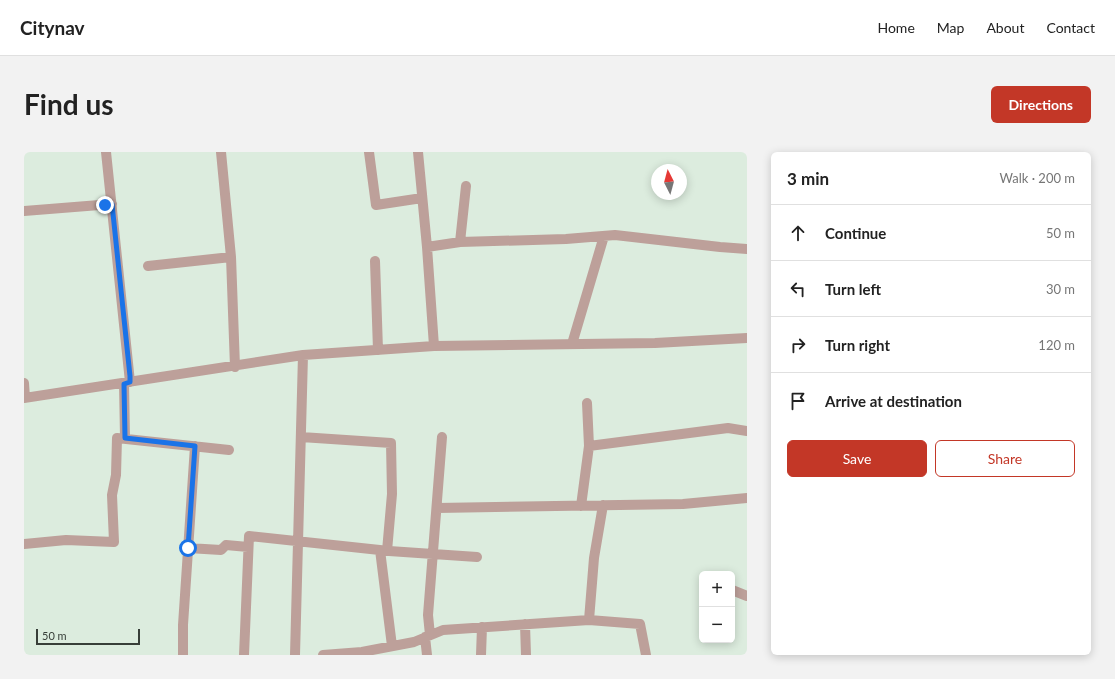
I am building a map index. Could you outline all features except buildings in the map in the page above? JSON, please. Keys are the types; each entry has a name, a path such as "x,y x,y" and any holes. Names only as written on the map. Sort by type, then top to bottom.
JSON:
{"street":[{"path":"106,152 112,204 127,383 125,438"},
{"path":"221,152 231,257 235,367"},
{"path":"369,152 376,205 422,198"},
{"path":"418,152 434,346"},
{"path":"460,242 466,186"},
{"path":"24,211 112,204"},
{"path":"427,247 460,242 566,239 615,235 747,249"},
{"path":"572,344 604,236"},
{"path":"148,266 231,257"},
{"path":"375,261 378,350"},
{"path":"24,383 25,398 235,367 303,355 434,346 655,343 747,338"},
{"path":"295,655 303,355"},
{"path":"581,506 589,446 587,403"},
{"path":"589,446 728,428 747,431"},
{"path":"301,437 391,443 392,494 383,550 392,646"},
{"path":"427,655 428,615 442,437"},
{"path":"24,544 66,540 114,542 112,495 116,475 117,438 229,450"},
{"path":"183,655 182,625 195,446"},
{"path":"437,508 683,504 747,498"},
{"path":"590,620 594,558 603,505"},
{"path":"244,655 249,536 383,550 477,557"},
{"path":"188,548 221,550 226,545 248,547"},
{"path":"735,591 747,596"},
{"path":"323,655 362,652 414,642 443,630 590,620 640,624 646,655"},
{"path":"526,624 526,655"},
{"path":"481,655 482,627"}],"route":[{"path":"105,205 112,204 130,376 130,382 124,384 125,438 195,446 188,548"}]}
